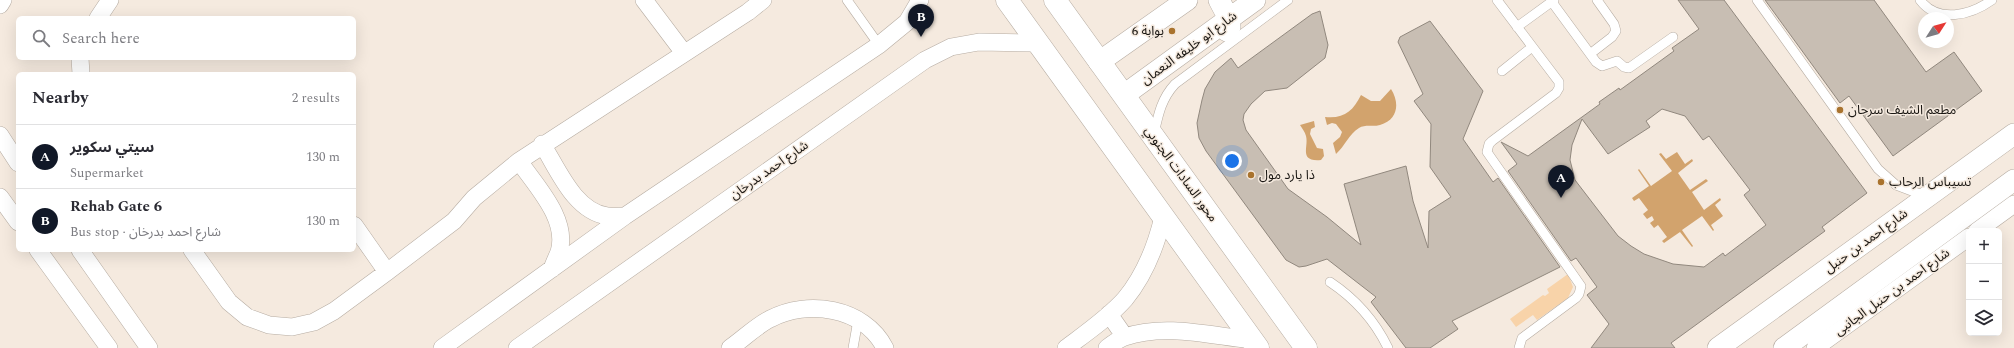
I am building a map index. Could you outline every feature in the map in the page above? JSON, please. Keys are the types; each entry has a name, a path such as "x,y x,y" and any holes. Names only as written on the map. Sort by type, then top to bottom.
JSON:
{"main road":[{"path":"1007,0 1255,344"},
{"name":"محور السادات الجنوبي","path":"1055,0 1306,348"}],"street":[{"path":"0,6 3,0"},
{"path":"99,16 110,0"},
{"path":"644,0 684,53"},
{"path":"193,252 229,302 247,317 269,325 292,327 314,322 334,311 454,221 474,198 518,161 542,144 748,12 763,0"},
{"path":"442,348 626,216 879,45 907,22 920,0"},
{"path":"1096,57 1167,0"},
{"path":"1096,57 1187,0"},
{"path":"1127,99 1230,28 1229,19 1219,0"},
{"name":"شارع ابو خليفه النعمان","path":"1229,19 1251,1"},
{"name":"شارع احمد بدرخان","path":"517,348 924,60 950,47 979,42 1038,43"},
{"path":"80,60 81,72"},
{"name":"شارع احمد بن حنبل","path":"1718,348 2014,134"},
{"path":"0,135 16,160"},
{"path":"542,144 576,197 588,208 606,216 626,216"},
{"path":"518,161 554,212 560,231 560,250 552,269"},
{"path":"1784,348 2014,180"},
{"path":"0,197 16,219"},
{"path":"1981,228 2014,204"},
{"path":"1074,345 1124,300 1135,285 1158,240 1163,217"},
{"path":"356,228 387,272"},
{"name":"شارع احمد بن حنبل الجانبى","path":"1815,348 1966,239"},
{"path":"39,252 109,348"},
{"path":"81,252 149,348"},
{"path":"730,348 769,319 798,308 829,309 858,320 881,341 885,348"},
{"path":"1109,314 1125,337"},
{"path":"1106,348 1125,337 1155,332 1173,331 1255,344"}],"lane":[{"path":"847,0 879,45"},
{"path":"1153,136 1161,105 1167,92 1174,84 1288,0"},
{"path":"1497,0 1560,85 1556,93 1492,141 1489,144 1487,152 1579,282 1580,290 1576,298 1522,338 1519,348"},
{"path":"1590,54 1616,31 1614,24 1597,0"},
{"path":"1757,0 1878,169 1896,185 1928,197"},
{"path":"1920,0 1924,6 1938,14 1955,15 1971,12 1992,0"},
{"path":"1517,26 1553,1 1598,65 1605,66 1616,60 1624,67 1629,68 1673,37"},
{"path":"1502,71 1532,47"},
{"path":"1330,282 1358,304 1388,348"},
{"path":"853,348 858,320"}],"shaded area":[{"path":"1391,89 1396,100 1396,110 1391,119 1380,125 1364,126 1359,128 1352,133 1336,154 1333,143 1340,137 1342,132 1336,124 1332,123 1327,125 1325,117 1338,117 1347,113 1355,105 1361,95 1371,101 1380,101"},
{"path":"1314,121 1315,127 1311,129 1310,134 1317,148 1323,149 1324,156 1321,160 1309,159 1307,156 1307,140 1300,125"},
{"path":"1677,152 1685,164 1692,159 1693,161 1678,173 1690,190 1706,179 1708,181 1692,192 1704,210 1720,198 1721,200 1715,205 1723,216 1711,225 1714,230 1713,231 1702,216 1682,230 1693,246 1692,247 1680,232 1664,243 1662,241 1667,237 1658,225 1654,228 1650,223 1654,220 1652,216 1647,219 1643,214 1648,210 1639,198 1634,201 1632,198 1649,186 1638,170 1639,169 1651,186 1672,171 1659,154 1661,153 1666,159"},
{"path":"1568,274 1573,287 1568,298 1537,320 1533,315 1516,327 1510,319 1543,295 1545,296 1549,293 1547,289"}],"building":[{"path":"1678,0 1724,0 1867,193 1822,227 1825,231 1671,343 1675,348 1591,348 1609,324 1587,295 1597,287 1576,258 1571,261 1508,171 1517,164 1501,142 1528,156 1600,104 1599,102 1619,88 1620,90 1674,51 1672,48 1699,29","holes":["1662,109 1685,116 1703,140 1709,136 1750,190 1744,195 1766,225 1725,256 1723,253 1704,267 1673,264 1644,254 1618,236 1575,180 1570,160 1572,145 1582,119 1608,154 1650,127 1646,121"]},
{"path":"1765,0 1874,0 1926,72 1954,52 1982,91 1893,156 1849,96 1840,103"},
{"name":"ذا يارد مول","path":"1320,11 1328,45 1325,58 1287,88 1265,91 1251,104 1244,114 1243,120 1246,130 1288,189 1327,217 1361,245 1344,184 1406,166 1413,201 1428,248 1429,211 1451,197 1430,167 1431,124 1414,101 1423,94 1398,42 1400,37 1430,21 1483,91 1463,139 1493,182 1498,178 1560,267 1452,321 1458,329 1430,348 1406,348 1371,302 1376,297 1327,259 1299,267 1286,260 1206,151 1199,138 1197,123 1202,100 1205,89 1215,72 1231,58 1238,68 1312,14"}],"place":[{"name":"بوابة 6","path":"1172,31"},
{"name":"Rehab Gate 6","path":"921,37"},
{"name":"مطعم الشيف سرحان","path":"1840,110"},
{"name":"ذا يارد مول","path":"1251,175"},
{"name":"تسيباس الرحاب","path":"1881,182"},
{"name":"سيتي سكوير","path":"1561,198"}]}
